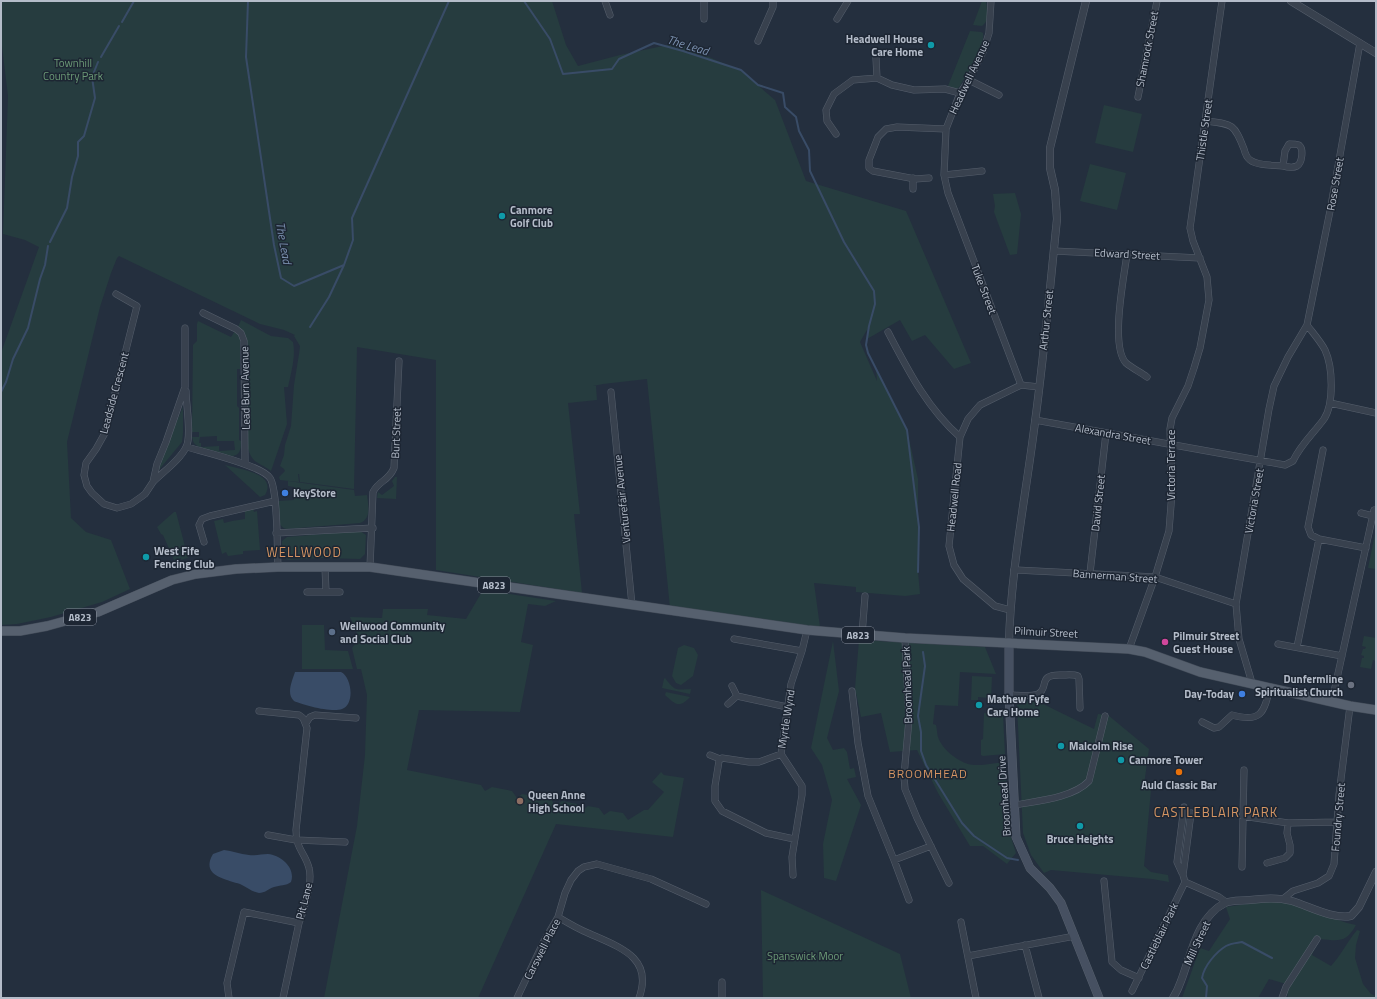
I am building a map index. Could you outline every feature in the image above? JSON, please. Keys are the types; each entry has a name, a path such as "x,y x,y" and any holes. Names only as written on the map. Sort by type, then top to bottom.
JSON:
{"main road":[{"name":"A823","path":"1,631 20,631 47,626 98,612 172,580 196,574 236,569 278,567 370,567 632,605"},
{"name":"Pilmuir Street","path":"632,605 807,630 862,635 1129,649 1145,652 1200,672 1350,706 1376,710"},
{"name":"Broomhead Drive","path":"1009,642 1009,695 1016,837 1030,868 1050,888 1061,903 1099,998"}],"street":[{"path":"605,1 610,15"},
{"path":"704,1 704,19"},
{"path":"758,41 773,7 773,1"},
{"path":"837,19 848,1"},
{"name":"Headwell Avenue","path":"944,175 946,129 960,93 983,52 989,33 991,1"},
{"name":"Arthur Street","path":"1009,642 1010,610 1014,570 1035,420 1054,251 1057,211 1055,190 1050,168 1050,148 1086,1"},
{"name":"Shamrock Street","path":"1138,97 1157,1"},
{"name":"Thistle Street","path":"1200,258 1193,242 1190,228 1222,1"},
{"path":"1291,1 1376,53"},
{"name":"Rose Street","path":"1307,325 1330,211 1360,43"},
{"path":"876,58 878,78"},
{"path":"836,134 828,121 826,110 834,94 853,80 878,78 892,85 914,90 945,89 960,93"},
{"path":"968,80 999,95"},
{"path":"1206,121 1228,124 1233,128 1251,161 1284,166"},
{"path":"929,178 913,178 873,171 869,168 868,160 878,137 886,129 897,127 946,129"},
{"path":"944,175 982,172"},
{"name":"Tuke Street","path":"944,175 948,193 1021,385"},
{"path":"913,178 913,189"},
{"name":"Edward Street","path":"1054,251 1200,258"},
{"path":"1127,254 1118,332 1120,350 1126,362 1147,377"},
{"name":"Victoria Terrace","path":"1129,649 1169,531 1172,492 1170,429 1172,418 1188,386 1194,368 1200,348 1209,300 1207,277 1200,258"},
{"name":"Leadside Crescent","path":"116,294 137,306 104,433 96,449 86,463 84,474 87,486 104,504 117,508 131,504 145,494 154,482 187,447"},
{"name":"Lead Burn Avenue","path":"203,313 236,329 241,333 244,342 245,464"},
{"path":"1307,325 1325,350 1330,364 1330,403 1376,413"},
{"name":"Victoria Street","path":"1252,683 1239,639 1236,604 1274,386 1288,357 1307,325"},
{"path":"185,328 185,387 188,431 187,447 257,468 270,478 275,501 278,567"},
{"path":"888,332 914,382 945,424 960,437"},
{"name":"Burt Street","path":"370,567 373,492 377,485 392,475 394,468 399,361"},
{"path":"1021,385 1039,387"},
{"name":"Headwell Road","path":"1010,610 995,606 963,579 954,565 949,546 960,437 968,419 980,405 1021,385"},
{"path":"154,482 157,464 185,387"},
{"name":"Venturefair Avenue","path":"612,392 632,605"},
{"name":"Alexandra Street","path":"1035,420 1170,443 1285,465 1293,461 1299,449 1325,418 1330,403"},
{"name":"David Street","path":"1090,573 1106,433"},
{"path":"1323,450 1308,528 1311,535 1319,539 1366,548"},
{"path":"204,542 199,525 202,519 275,501"},
{"path":"1332,702 1373,513 1361,513"},
{"path":"276,533 372,528"},
{"path":"1297,647 1319,539"},
{"path":"325,567 326,592"},
{"name":"Bannerman Street","path":"1014,570 1155,576 1236,604"},
{"path":"306,592 340,592"},
{"path":"862,635 866,596"},
{"name":"Myrtle Wynd","path":"793,876 792,857 802,795 802,786 780,754 791,684 807,630"},
{"name":"Broomhead Park","path":"904,638 909,719 904,776 905,789 949,883"},
{"path":"734,639 802,651"},
{"path":"1278,644 1342,656"},
{"path":"1009,695 1039,694 1049,676 1054,674 1074,675 1078,676 1079,679 1080,708"},
{"path":"732,686 737,696"},
{"path":"1202,722 1214,728 1219,726 1232,715 1246,719 1254,717 1264,708 1270,687"},
{"path":"852,691 858,742 868,796 894,860 908,900"},
{"path":"737,696 787,707"},
{"path":"728,704 737,696"},
{"name":"Foundry Street","path":"1283,899 1293,891 1318,883 1329,876 1334,864 1337,822 1350,706"},
{"path":"259,711 299,715 306,723 310,717 315,714 356,718"},
{"path":"1015,805 1056,797 1077,791 1085,786 1089,781 1105,716"},
{"name":"Pit Lane","path":"283,998 310,876 309,868 296,840 306,723"},
{"path":"710,755 720,759 726,758 758,762 780,754"},
{"path":"720,759 715,786 715,801 722,811 766,833 794,839"},
{"path":"1242,867 1244,770"},
{"path":"1184,807 1177,862 1185,882 1219,897 1226,902 1273,898 1283,899 1335,916 1351,916 1359,907 1376,872"},
{"path":"1183,875 1191,813"},
{"path":"1242,816 1288,823 1337,822"},
{"path":"1267,864 1285,858 1290,852 1287,833 1288,823"},
{"path":"268,835 296,840 345,842"},
{"path":"894,860 931,846"},
{"name":"Carswell Place","path":"517,998 544,941 558,918 565,892 571,880 578,871 584,867 596,864 651,879 706,904"},
{"path":"1104,881 1112,962 1121,970 1139,978"},
{"name":"Castleblair Park","path":"1132,991 1185,882"},
{"name":"Mill Street","path":"1174,998 1181,982 1190,953 1201,929 1212,912 1226,902"},
{"path":"229,998 227,983 244,912 299,923"},
{"path":"558,918 586,933 616,945 633,957 642,969 642,986 639,998"},
{"path":"961,922 976,998"},
{"path":"968,956 1075,936"},
{"path":"1282,998 1286,987 1317,939"},
{"path":"1025,945 1039,998"},
{"path":"722,982 722,998"}],"green space":[{"name":"Canmore Golf Club","path":"1,1 552,1 566,45 578,66 620,55 677,43 741,71 775,100 806,181 906,211 971,363 954,369 925,335 912,341 900,320 867,339 868,328 860,342 877,381 876,369 907,430 918,479 918,572 920,594 905,596 856,592 856,587 814,583 820,627 670,608 647,379 593,386 596,386 597,400 568,403 580,514 574,514 582,593 436,570 436,360 357,347 354,489 300,482 299,474 299,482 280,480 279,477 285,471 280,466 291,426 294,385 300,346 294,336 295,335 284,330 260,324 119,256 111,273 100,307 67,442 71,518 86,532 111,540 130,589 102,602 51,617 17,624 1,625 1,353 39,247 25,240 3,234 8,96 1,38"},
{"path":"982,1 986,1 987,18 985,24 982,26 973,25"},
{"path":"970,31 983,33 982,45 975,60 957,89 948,86"},
{"path":"1104,105 1142,114 1133,152 1095,143"},
{"path":"1090,164 1126,173 1117,210 1080,201"},
{"path":"1015,193 1021,214 1017,254 1010,255 994,212 995,206 993,194"},
{"path":"241,320 271,336 288,338 293,342 294,347 294,359 288,387 284,387 287,424 271,471 254,460 248,448 248,346 244,332 238,327"},
{"path":"198,321 231,337 235,331 237,331 241,339 240,369 237,369 237,406 239,408 239,440 241,441 241,448 237,455 229,456 200,448 194,443 192,437 199,437 199,432 192,432 193,345 197,341","holes":["217,436 217,441 234,441 235,450 219,451 219,446 201,447 201,443 199,443 200,437"]},
{"path":"183,407 182,442 158,471 157,466"},
{"path":"225,465 247,470 261,477 266,482 268,488 265,495 260,497"},
{"path":"395,477 397,477 396,499 377,498 378,492 382,495 394,486 392,481"},
{"path":"288,481 354,490 355,496 367,495 368,515 364,521 360,523 286,529 282,527 279,521 278,501 294,500 294,487 288,486"},
{"path":"253,508 254,512 257,511 260,550 243,551 243,554 228,556 226,552 222,554 214,521 223,519 224,523 245,519 245,510"},
{"path":"174,512 176,512 188,558 181,560 181,558 174,560 163,535 157,527"},
{"path":"1376,529 1376,569 1368,568"},
{"path":"360,531 366,535 365,554 360,559 322,558 288,560 282,556 282,541 287,537"},
{"path":"483,590 556,601 545,606 528,604 521,642 533,645 520,712 419,710 407,770 481,785 485,791 492,787 512,791 517,798 522,794 551,799 555,806 562,801 577,804 581,811 588,806 599,808 604,815 610,811 623,813 628,820 644,810 648,810 664,792 652,782 661,772 664,775 684,778 673,837 556,824 478,998 324,998 357,826 365,755 367,695 361,669 357,669 352,648 357,640 357,632 350,617 382,618 383,609 428,609 427,615 466,619"},
{"path":"302,625 324,625 325,650 348,651 353,669 302,669"},
{"path":"1364,636 1376,638 1376,661 1373,660 1371,669 1360,667 1362,658 1364,658 1364,656 1361,655 1363,649 1366,647 1362,646"},
{"path":"859,640 985,647 996,674 960,672 958,706 935,705 933,724 936,725 938,737 943,746 950,754 959,760 968,764 976,765 1005,762 1010,834 1016,853 1007,864 983,846 970,846 938,793 917,750 890,752 881,713 861,717 855,688"},
{"path":"833,641 839,691 827,738 833,750 844,748 847,752 850,769 854,768 856,777 847,779 861,805 836,881 824,878 823,844 832,800 822,765 811,748"},
{"path":"684,645 694,648 698,655 693,676 681,685 676,683 672,676 678,648"},
{"path":"972,676 992,677 991,701 989,698 978,697 978,700 971,700"},
{"path":"665,678 676,689 691,689 690,694 662,688"},
{"path":"666,692 690,697 683,703 677,704 665,695"},
{"path":"1022,701 1039,702 1094,729 1098,714 1108,715 1149,749 1144,785 1151,790 1144,866 1151,872 1168,875 1169,882 1152,879 1051,870 1044,873 1031,855 1023,833 1017,705"},
{"path":"984,713 1003,715 1005,754 981,755"},
{"name":"Spanswick Moor","path":"761,890 900,954 911,998 763,998"},
{"path":"1268,901 1290,903 1356,925 1349,935 1341,940 1318,940 1312,955 1331,966 1357,930 1360,931 1356,945 1355,958 1363,984 1371,994 1376,996 1376,998 1288,998 1286,984 1269,979 1258,998 1182,998 1200,948 1209,951 1230,919 1226,907"}],"water":[{"path":"295,672 341,672 348,679 350,685 349,702 342,709 332,710 294,701 290,695 290,691"},
{"path":"224,850 249,855 268,854 278,857 289,867 292,877 291,882 259,893 240,884 222,878 212,872 210,861 213,854"}],"waterway":[{"name":"The Lead","path":"122,22 134,1"},
{"name":"The Lead","path":"248,1 246,57 274,245 281,278 294,286 344,265"},
{"name":"The Lead","path":"310,327 329,297 344,265 353,240 352,218 449,1"},
{"path":"524,1 550,39 563,74 612,69 619,59 654,43 741,70 758,85 783,93 785,107 796,117 799,131 809,150 810,171 844,242 874,291 875,304 866,345 868,353 907,430 919,527 918,572"},
{"name":"The Lead","path":"101,57 119,26"},
{"name":"The Lead","path":"50,242 67,208 72,177 78,156 78,142 84,136 95,98 92,77 98,62"},
{"name":"The Lead","path":"1,392 6,382 13,359 28,328 45,265 48,246"},
{"path":"923,652 925,666 918,716 921,732 921,751 926,765 962,823 974,836 1007,858 1018,860"},
{"path":"1206,998 1207,986 1202,978 1203,973 1211,960 1226,946 1242,942 1272,958"}],"place":[{"name":"Headwell House Care Home","path":"931,45"},
{"name":"Canmore Golf Club","path":"502,216"},
{"name":"KeyStore","path":"285,493"},
{"name":"West Fife Fencing Club","path":"146,557"},
{"name":"Wellwood Community and Social Club","path":"332,632"},
{"name":"Pilmuir Street Guest House","path":"1165,642"},
{"name":"Dunfermline Spiritualist Church","path":"1351,685"},
{"name":"Day-Today","path":"1242,694"},
{"name":"Mathew Fyfe Care Home","path":"979,705"},
{"name":"Malcolm Rise","path":"1061,746"},
{"name":"Canmore Tower","path":"1121,760"},
{"name":"Auld Classic Bar","path":"1179,772"},
{"name":"Queen Anne High School","path":"520,801"},
{"name":"Bruce Heights","path":"1080,826"}],"district":[{"name":"WELLWOOD","path":"304,552"},
{"name":"BROOMHEAD","path":"928,773"},
{"name":"CASTLEBLAIR PARK","path":"1216,812"}],"park label":[{"name":"Townhill Country Park","path":"73,69"}]}
